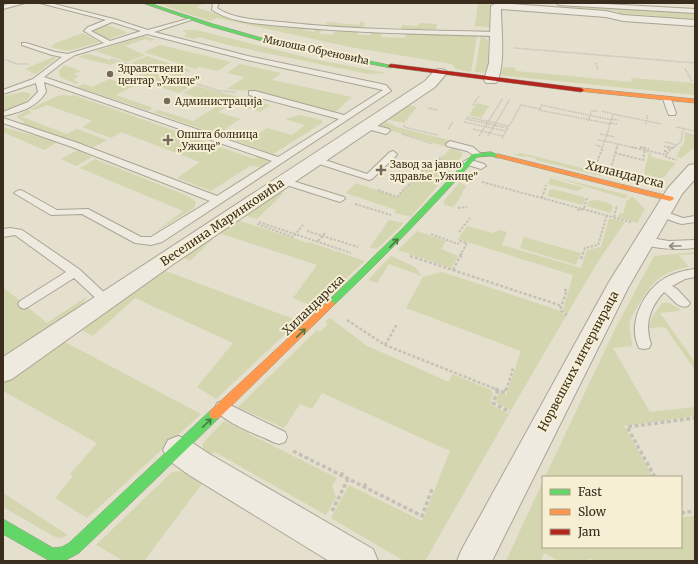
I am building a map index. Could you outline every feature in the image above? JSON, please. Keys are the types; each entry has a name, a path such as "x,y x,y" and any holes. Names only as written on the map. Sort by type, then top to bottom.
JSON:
{"street":[{"name":"Милоша Обреновића","path":"145,3 189,19 312,50 491,80 695,101"},
{"path":"491,80 495,64 496,5 606,14 622,18 695,23"},
{"name":"Веселина Маринковића","path":"3,371 105,300 430,84 440,72"},
{"name":"Хиландарска","path":"3,526 52,555 59,556 66,554 90,534 387,250 431,205 468,162 477,154 491,154 665,206"},
{"name":"Норвешких интернираца","path":"474,561 581,353 637,231 665,206 685,164"},
{"path":"178,450 200,465 361,561"}],"lane":[{"path":"3,7 22,3"},
{"path":"19,193 55,213 84,211 140,240 151,241 166,235 385,93 386,89 247,58 146,32 112,20 43,3"},
{"path":"216,3 214,9 222,14 275,20 284,24 365,31 495,34"},
{"path":"559,3 695,11"},
{"path":"3,92 39,78 52,66 68,56 189,19"},
{"path":"284,24 288,19"},
{"path":"110,42 87,31 90,28 112,20"},
{"path":"320,28 324,22"},
{"path":"365,31 369,22"},
{"path":"397,32 399,24"},
{"path":"439,33 440,24"},
{"path":"463,33 464,26"},
{"path":"24,44 54,54 68,56"},
{"path":"3,114 19,109 37,99 42,92 39,78"},
{"path":"39,78 280,161"},
{"path":"3,88 12,89"},
{"path":"252,93 346,118"},
{"path":"667,98 672,113"},
{"path":"3,120 16,126 75,145 218,200"},
{"path":"367,126 386,131"},
{"path":"450,144 470,149 477,154"},
{"path":"292,153 363,176 371,176 393,154"},
{"path":"468,162 482,166"},
{"path":"283,181 344,201"},
{"path":"665,206 682,221 695,222"},
{"path":"3,233 13,231 18,232 75,272 105,300"},
{"path":"637,231 660,245 677,246 695,244"},
{"path":"24,304 75,272"},
{"path":"644,344 640,335 640,323 651,300 663,286 678,277 695,273"},
{"path":"663,286 673,292 684,303"},
{"path":"222,408 278,437"}],"path":[{"path":"509,48 541,49 695,63"},
{"path":"593,54 595,59"},
{"path":"110,58 220,91 252,93"},
{"path":"3,59 17,64 29,64"},
{"path":"596,63 598,70"},
{"path":"685,69 692,81"},
{"path":"473,105 481,93"},
{"path":"486,138 512,95"},
{"path":"479,136 503,97"},
{"path":"499,143 521,104 589,120 618,120"},
{"path":"534,104 590,115 617,124"},
{"path":"539,109 542,105"},
{"path":"560,114 563,107"},
{"path":"589,120 592,111 604,111 642,119"},
{"path":"602,118 604,111"},
{"path":"595,168 614,114"},
{"path":"645,120 645,124 648,116"},
{"path":"467,118 508,127"},
{"path":"469,134 478,120"},
{"path":"447,131 453,122"},
{"path":"464,122 506,131"},
{"path":"403,125 405,126 404,127 443,136"},
{"path":"492,139 500,125"},
{"path":"473,128 503,136"},
{"path":"386,131 388,130 436,144"},
{"path":"664,151 668,151 682,142 684,132 695,134"},
{"path":"600,134 615,138"},
{"path":"598,140 649,150"},
{"path":"665,142 677,145"},
{"path":"611,165 618,144"},
{"path":"596,145 603,147"},
{"path":"664,146 673,148"},
{"path":"640,147 667,155 666,157 685,164"},
{"path":"615,153 643,160 645,150"},
{"path":"667,155 668,151"},
{"path":"363,176 365,186 397,197 425,167 431,169 444,154"},
{"path":"486,183 614,217 637,231"},
{"path":"497,186 501,190"},
{"path":"542,198 544,188"},
{"path":"523,197 525,193"},
{"path":"584,209 587,200"},
{"path":"344,201 392,216"},
{"path":"458,208 467,207"},
{"path":"577,210 584,209"},
{"path":"614,217 616,212"},
{"path":"581,259 585,248 598,245 607,215"},
{"path":"459,232 470,218"},
{"path":"256,220 356,254"},
{"path":"253,223 293,237 303,225"},
{"path":"307,230 324,234 360,248"},
{"path":"424,232 458,244 460,241 467,243 453,270"},
{"path":"318,241 324,234"},
{"path":"404,254 562,306"},
{"path":"564,290 567,290 560,310 567,315"},
{"path":"341,316 385,345 434,363 505,393 513,370 511,369"},
{"path":"385,345 396,326 398,327"},
{"path":"498,390 493,403 510,412"},
{"path":"654,476 627,427 695,418"},
{"path":"278,437 288,449 422,516 432,489"},
{"path":"342,476 344,470"},
{"path":"332,510 348,479"},
{"path":"364,487 367,482"},
{"path":"682,513 695,511"}],"green space":[{"path":"156,3 206,3 196,7 223,16 250,22 305,28 303,30 314,32 316,29 321,30 319,34 333,35 335,31 358,32 358,35 382,33 381,37 405,38 406,34 477,36 471,72 456,69 452,64 350,47 217,18 210,21"},
{"path":"478,3 490,3 489,27 475,26"},
{"path":"500,3 695,13 695,22 661,19 659,16 628,14 629,17 620,16 618,11"},
{"path":"327,22 359,25 360,22 365,22 363,27 349,29 329,26 326,24"},
{"path":"420,23 437,24 436,30 401,29 402,25 418,26"},
{"path":"107,25 126,33 108,39 92,31"},
{"path":"183,30 196,30 313,59 387,73 368,74 228,45 200,37 194,39 183,36 187,34"},
{"path":"83,33 100,42 68,51 51,47 56,43"},
{"path":"143,36 155,39 151,41 145,39 125,46 145,55 127,62 96,51"},
{"path":"481,36 488,40 488,63 485,73 475,72"},
{"path":"160,45 231,62 218,71 200,67 195,69 144,52"},
{"path":"86,54 117,62 111,65 78,57"},
{"path":"147,56 174,65 160,72 130,63"},
{"path":"53,57 57,58 37,73 27,76 34,73 25,69"},
{"path":"240,64 281,73 272,80 352,97 335,112 251,91 227,89 245,77 227,73"},
{"path":"64,65 81,71 73,74 79,76 72,80 79,82 76,84 60,77 59,71"},
{"path":"175,65 191,70 178,77 161,72"},
{"path":"128,66 193,85 179,93 142,82 116,95 153,108 149,111 77,87 83,84 92,87 110,79 127,85 144,76 121,69"},
{"path":"507,67 515,68 516,71 632,82 631,78 695,83 695,95 499,75 501,69"},
{"path":"196,86 270,105 260,112 232,103 218,112 240,119 225,129 253,138 267,128 292,135 305,125 285,119 300,115 322,120 322,123 273,154 153,112 158,110 193,121 219,105 183,93"},
{"path":"24,92 31,94 27,100 19,105 3,111 3,96"},
{"path":"74,95 254,159 258,156 267,160 269,164 264,167 250,166 211,191 177,178 200,162 121,132 111,138 82,127 92,121 47,105 35,110 30,109 57,96"},
{"path":"477,103 489,106 481,118 469,115"},
{"path":"407,105 417,107 404,123 385,119"},
{"path":"27,110 32,112 22,117 67,134 77,129 107,140 94,147 21,124 25,122 17,118 17,116"},
{"path":"384,120 394,125 393,126 452,141 447,147 376,126"},
{"path":"3,127 58,142 44,150 3,132"},
{"path":"685,134 695,136 695,147 681,158 676,157 682,145 684,145"},
{"path":"451,148 458,150 463,154 454,166 437,163"},
{"path":"78,150 92,157 76,166 61,159"},
{"path":"521,153 602,173 601,176 536,160 536,158 514,155"},
{"path":"649,153 651,153 651,157 676,163 664,177 649,182 644,172"},
{"path":"95,159 188,196 196,202 194,208 154,233 183,211 80,168"},
{"path":"425,168 431,170 433,168 451,171 446,174 411,217 395,213 396,210 346,193 356,183 397,197"},
{"path":"551,176 628,195 626,198 623,198"},
{"path":"550,178 584,188 576,191 548,184"},
{"path":"460,182 466,186 458,201 453,207 445,205 443,202"},
{"path":"553,189 583,197 585,200 583,205 548,196 549,190"},
{"path":"278,192 284,193 257,219 244,215"},
{"path":"632,196 645,209 637,223 618,217 620,213 623,214 627,200 628,201"},
{"path":"597,200 606,202 613,206 611,213 587,206 589,201"},
{"path":"609,219 625,222 599,260 567,314 563,310 573,275 458,239 467,226 492,233 500,230 507,232 502,245 581,268 587,250 601,247"},
{"path":"237,220 365,261 315,307 293,298 317,265 219,233 190,261 182,257"},
{"path":"389,220 404,223 377,249 370,247"},
{"path":"417,231 446,241 441,249 458,256 451,268 398,250"},
{"path":"524,237 581,253 576,265 520,248"},
{"path":"695,252 695,254 679,255 689,267 665,274 654,283 644,296 630,321 629,327 632,346 613,348 650,412 695,407 695,416 624,426 652,476 545,476 615,329 654,256"},
{"path":"391,256 415,267 422,276 389,264 377,283 368,280"},
{"path":"163,270 299,321 216,399 197,387 233,343 135,298 93,336 80,329"},
{"path":"442,272 558,310 566,316 511,410 496,402 499,393 506,395 521,351 406,308 423,277"},
{"path":"3,287 47,323 86,297 82,305 3,357"},
{"path":"662,303 670,303 680,309 679,311 660,313 695,362 695,370 665,327 649,328 652,317"},
{"path":"330,318 367,346 449,382 452,374 491,390 493,393 490,404 509,414 425,561 404,561 331,518 349,485 422,521 450,451 322,393 312,409 300,404 284,428 238,407 317,330 320,332 328,324 325,322"},
{"path":"63,341 201,414 87,518 55,498 73,476 70,474 97,443 3,391 3,383"},
{"path":"224,421 337,478 332,486 336,497 326,515 215,452 207,457 203,453 203,443"},
{"path":"190,470 331,561 202,484 144,561 124,561 96,545 172,472"},
{"path":"542,483 542,548 682,548 682,517 694,516 695,561 594,561 589,558 588,561 559,561 544,553 541,561 506,561"},
{"path":"3,493 68,535 61,538 55,537 3,507"}],"traffic: fast":[{"path":"145,3 211,25 278,44 391,66"},
{"path":"330,304 368,268 475,155 491,154 498,156"},
{"path":"3,526 52,555 64,554 74,548 215,414"}],"traffic: slow":[{"path":"581,90 695,101"},
{"path":"498,156 670,199"},
{"path":"215,414 330,304"}],"traffic: jam":[{"path":"391,66 581,90"}],"place":[{"name":"Здравствени центар „Ужице”","path":"110,74"},
{"name":"Администрација","path":"167,101"},
{"name":"Општа болница „Ужице”","path":"168,140"},
{"name":"Завод за јавно здравље „Ужице”","path":"381,170"}]}
